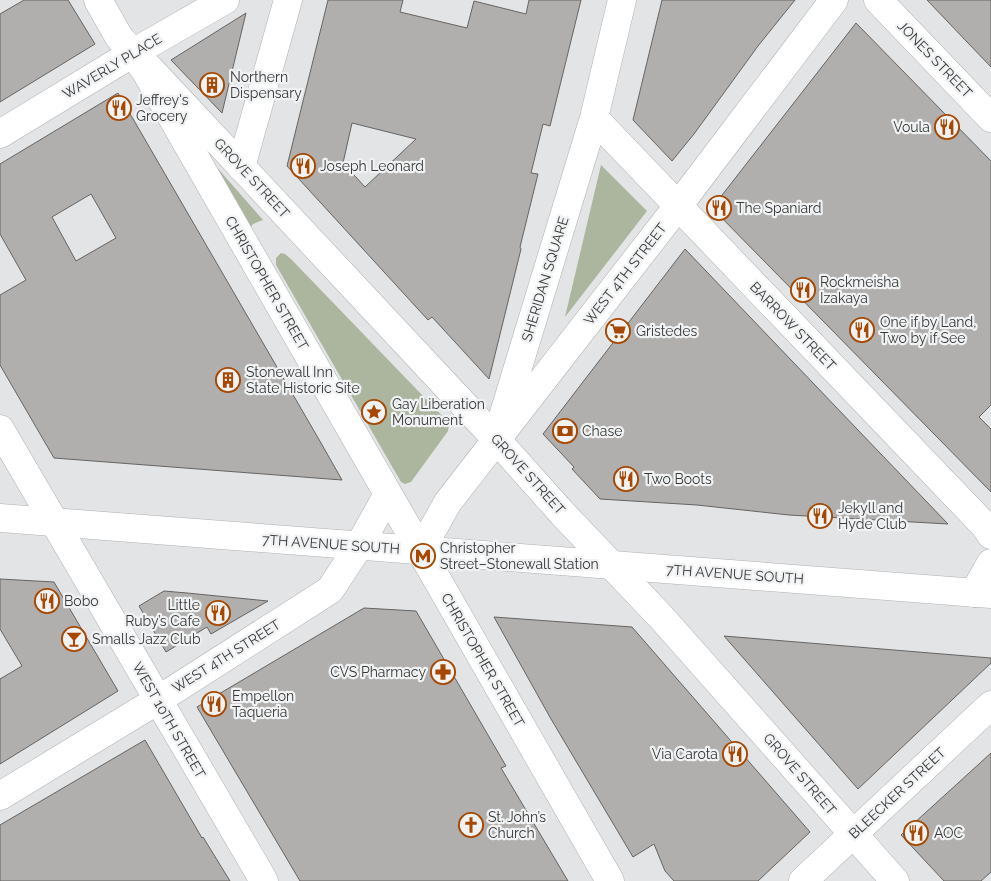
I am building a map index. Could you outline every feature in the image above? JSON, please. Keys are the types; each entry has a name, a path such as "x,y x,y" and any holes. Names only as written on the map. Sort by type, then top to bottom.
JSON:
{"street":[{"name":"CHRISTOPHER STREET","path":"98,0 119,37 133,53 155,87 610,881"},
{"name":"WAVERLY PLACE","path":"0,134 133,53 225,0"},
{"path":"241,167 288,0"},
{"name":"SHERIDAN SQUARE","path":"496,439 594,118 622,0"},
{"name":"WEST 4TH STREET","path":"421,550 448,502 678,206 834,0"},
{"name":"JONES STREET","path":"878,0 991,118"},
{"name":"GROVE STREET","path":"133,53 661,617 895,881"},
{"name":"BARROW STREET","path":"594,118 984,525 991,535"},
{"name":"WEST 10TH STREET","path":"0,429 264,881"},
{"name":"WEST 4TH STREET","path":"0,796 158,700 330,590 359,546 388,494"},
{"name":"7TH AVENUE SOUTH","path":"0,518 982,594"},
{"path":"982,594 991,563"},
{"name":"BLEECKER STREET","path":"802,881 991,705"}],"green space":[{"path":"206,155 263,220 253,224 250,228"},
{"path":"601,165 647,211 565,317"},
{"path":"281,253 291,259 449,423 448,431 411,482 405,484 401,482 276,265 276,258"}],"building":[{"path":"24,0 68,0 95,44 0,102 0,14"},
{"path":"328,0 403,0 400,12 467,28 474,1 526,14 529,0 581,0 550,126 543,124 531,173 538,174 489,379 432,317 428,320 287,166","holes":["352,123 416,139 365,187 343,163"]},
{"path":"662,0 795,0 672,161 633,120"},
{"path":"927,0 991,0 991,67 968,43"},
{"name":"Northern Dispensary","path":"246,13 222,113 171,60"},
{"path":"856,23 991,161 991,405 979,417 991,429 991,492 712,208"},
{"path":"118,93 342,480 54,458 0,365 0,295 26,280 0,234 0,164","holes":["91,194 116,238 76,261 52,217"]},
{"path":"685,249 948,524 789,515 697,505 600,499 572,469 574,467 543,434"},
{"path":"0,579 54,582 118,691 0,764 0,679 22,666 0,629"},
{"path":"164,591 268,601 211,634 207,627 166,652 139,606"},
{"path":"364,608 416,611 506,766 501,768 568,881 300,881 197,707"},
{"path":"494,617 632,627 810,832 758,881 674,881 665,871 654,844 633,857 551,719"},
{"path":"724,636 991,658 991,663 858,789"},
{"path":"145,740 202,838 230,881 0,881 0,825"},
{"path":"991,753 991,872 981,881 944,881 901,835"}],"place":[{"name":"Northern Dispensary","path":"212,85"},
{"name":"Jeffrey's Grocery","path":"119,108"},
{"name":"Voula","path":"947,127"},
{"name":"Joseph Leonard","path":"303,166"},
{"name":"The Spaniard","path":"719,208"},
{"name":"Rockmeisha Izakaya","path":"803,290"},
{"name":"One if by Land, Two by if See","path":"862,330"},
{"name":"Gristedes","path":"618,331"},
{"name":"Stonewall Inn State Historic Site","path":"228,380"},
{"name":"Gay Liberation Monument","path":"374,412"},
{"name":"Chase","path":"565,431"},
{"name":"Two Boots","path":"626,479"},
{"name":"Jekyll and Hyde Club","path":"820,516"},
{"name":"Christopher Street–Stonewall Station","path":"423,556"},
{"name":"Bobo","path":"47,601"},
{"name":"Little Ruby’s Cafe","path":"218,613"},
{"name":"Smalls Jazz Club","path":"74,639"},
{"name":"CVS Pharmacy","path":"443,672"},
{"name":"Empellon Taqueria","path":"214,704"},
{"name":"Via Carota","path":"735,754"},
{"name":"St. John’s Church","path":"471,825"},
{"name":"AOC","path":"916,833"}]}
